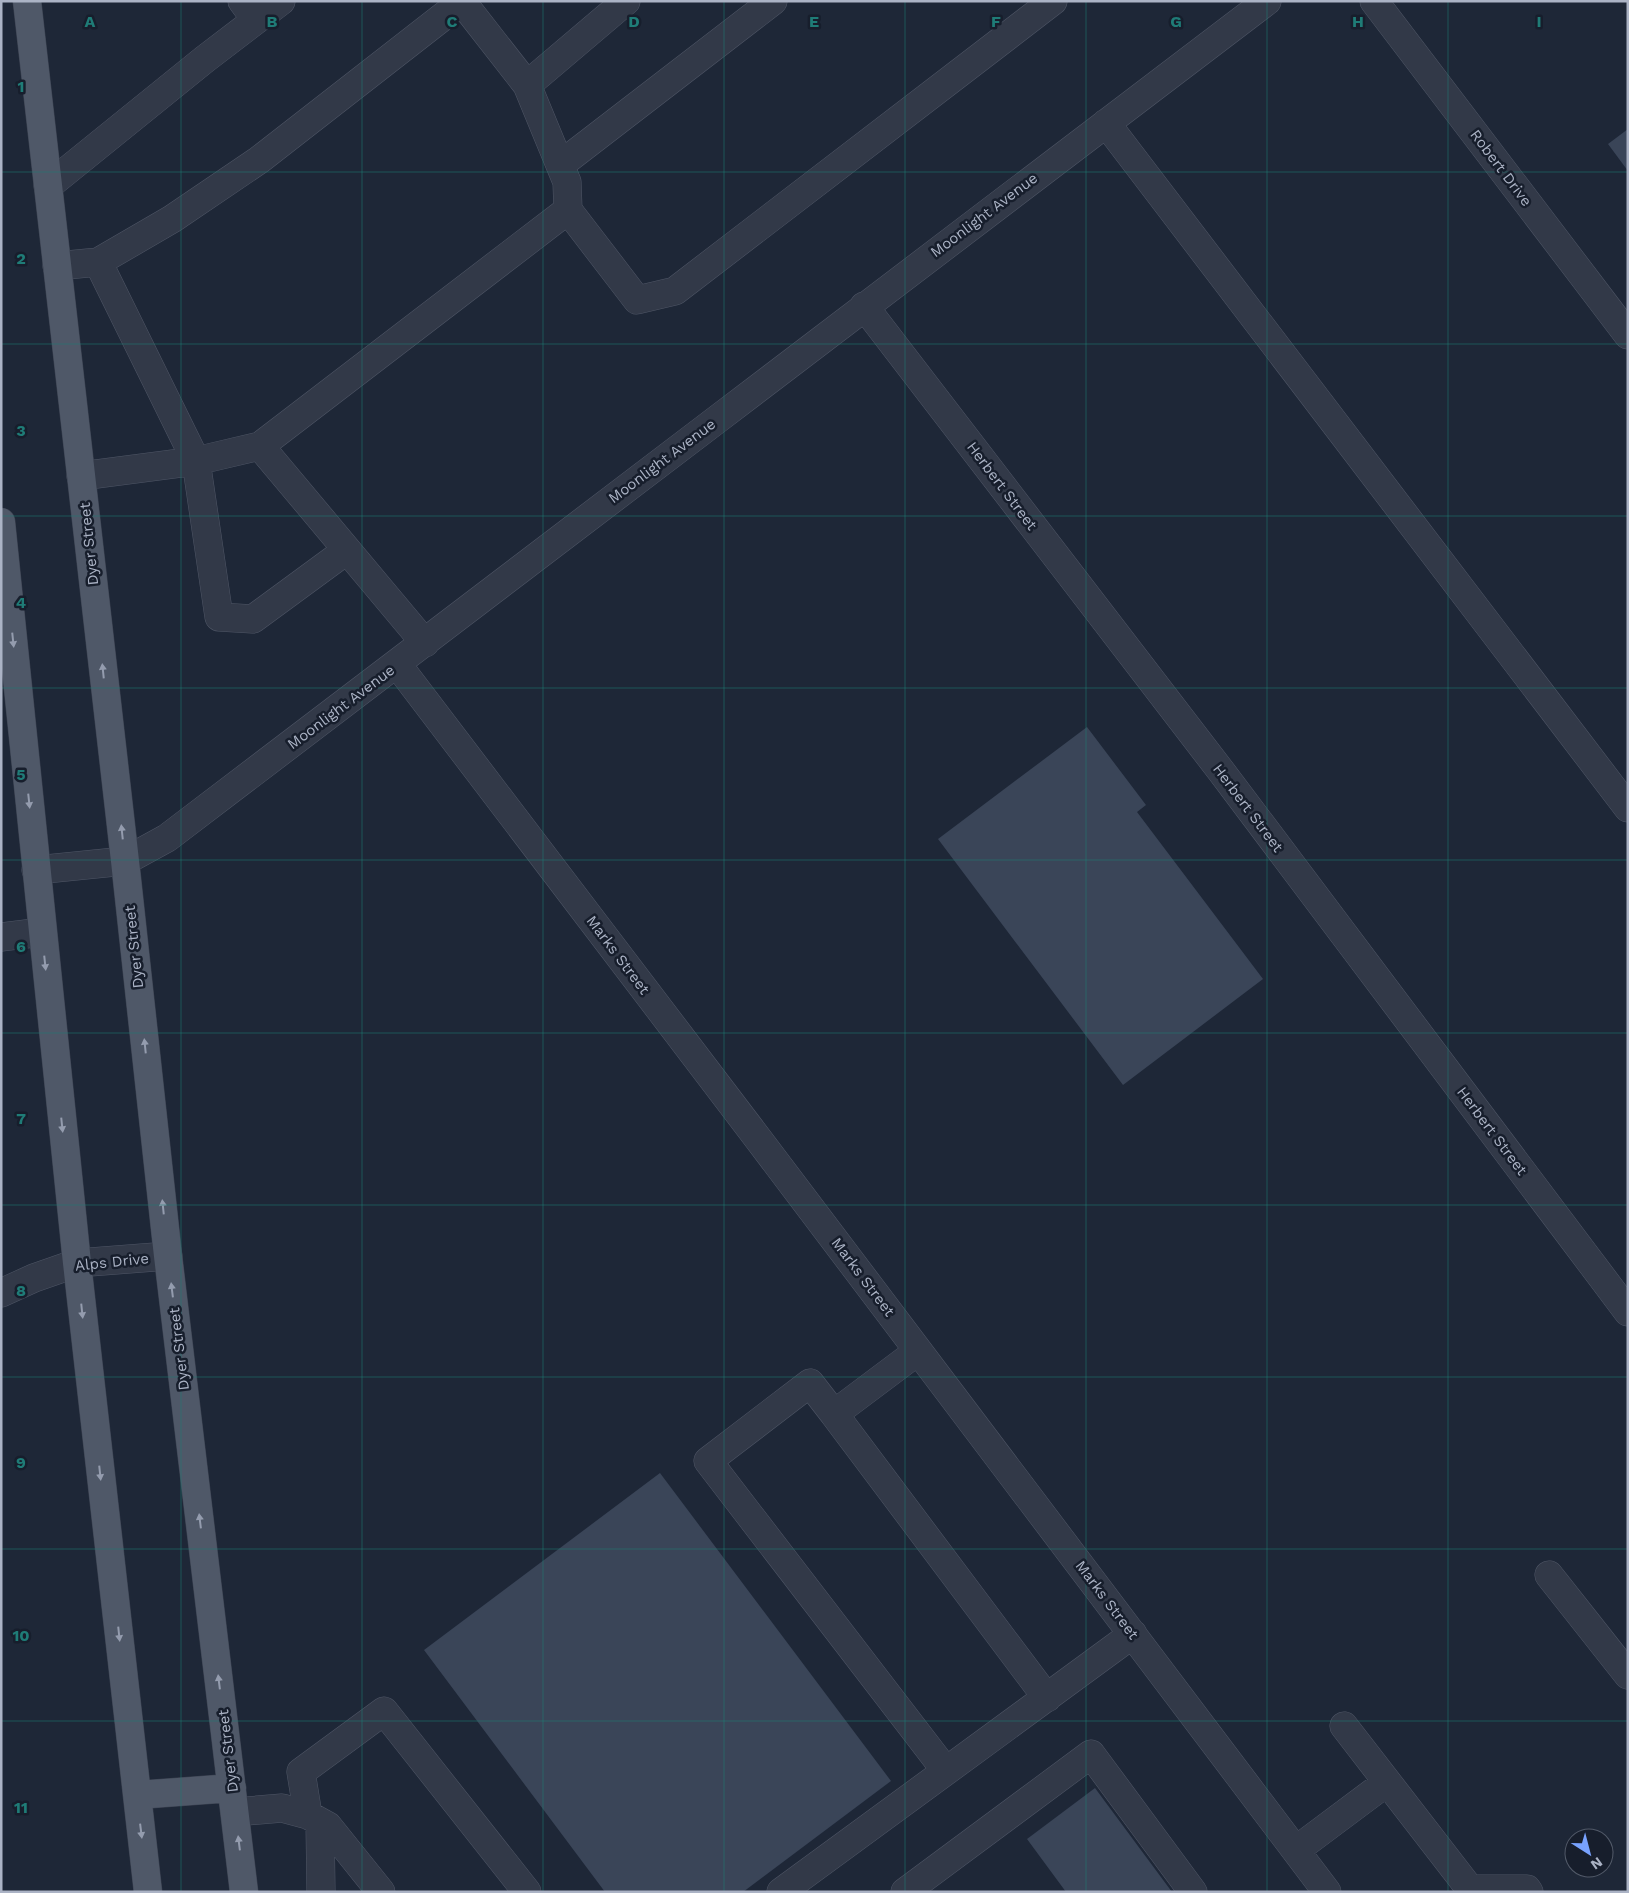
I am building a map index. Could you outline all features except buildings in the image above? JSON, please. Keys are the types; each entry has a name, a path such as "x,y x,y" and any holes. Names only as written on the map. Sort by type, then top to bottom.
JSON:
{"main road":[{"name":"Dyer Street","path":"27,1 168,1256 244,1892"},
{"path":"1,522 77,1263 148,1892"},
{"path":"137,1795 234,1800"}],"street":[{"path":"48,186 205,58 249,10 280,1"},
{"path":"526,85 626,1"},
{"path":"560,166 773,1"},
{"path":"57,266 98,262 172,219 259,160 463,2 526,85 567,182 568,210 637,300 675,291 1054,1"},
{"name":"Moonlight Avenue","path":"36,870 125,861 167,838 1267,1"},
{"name":"Robert Drive","path":"1374,1 1628,335"},
{"path":"1106,123 1628,808"},
{"path":"81,476 196,461 260,446 568,210"},
{"path":"98,262 196,461 219,617 253,619 347,550"},
{"name":"Herbert Street","path":"864,306 1227,779 1628,1312"},
{"path":"260,446 425,643"},
{"name":"Marks Street","path":"397,664 1328,1892"},
{"path":"1,937 42,932"},
{"name":"Alps Drive","path":"1,1294 34,1278 77,1263 168,1256"},
{"path":"834,1414 918,1351"},
{"path":"946,1771 708,1461 810,1383 1047,1698"},
{"path":"1549,1575 1628,1674"},
{"path":"781,1892 1133,1634"},
{"path":"321,1892 314,1819 301,1772 384,1711 527,1892"},
{"path":"1344,1726 1470,1889 1527,1890 1529,1892"},
{"path":"905,1892 1091,1754 1193,1892"},
{"path":"1296,1850 1387,1782"},
{"path":"234,1800 282,1808 328,1826 381,1892"}]}
